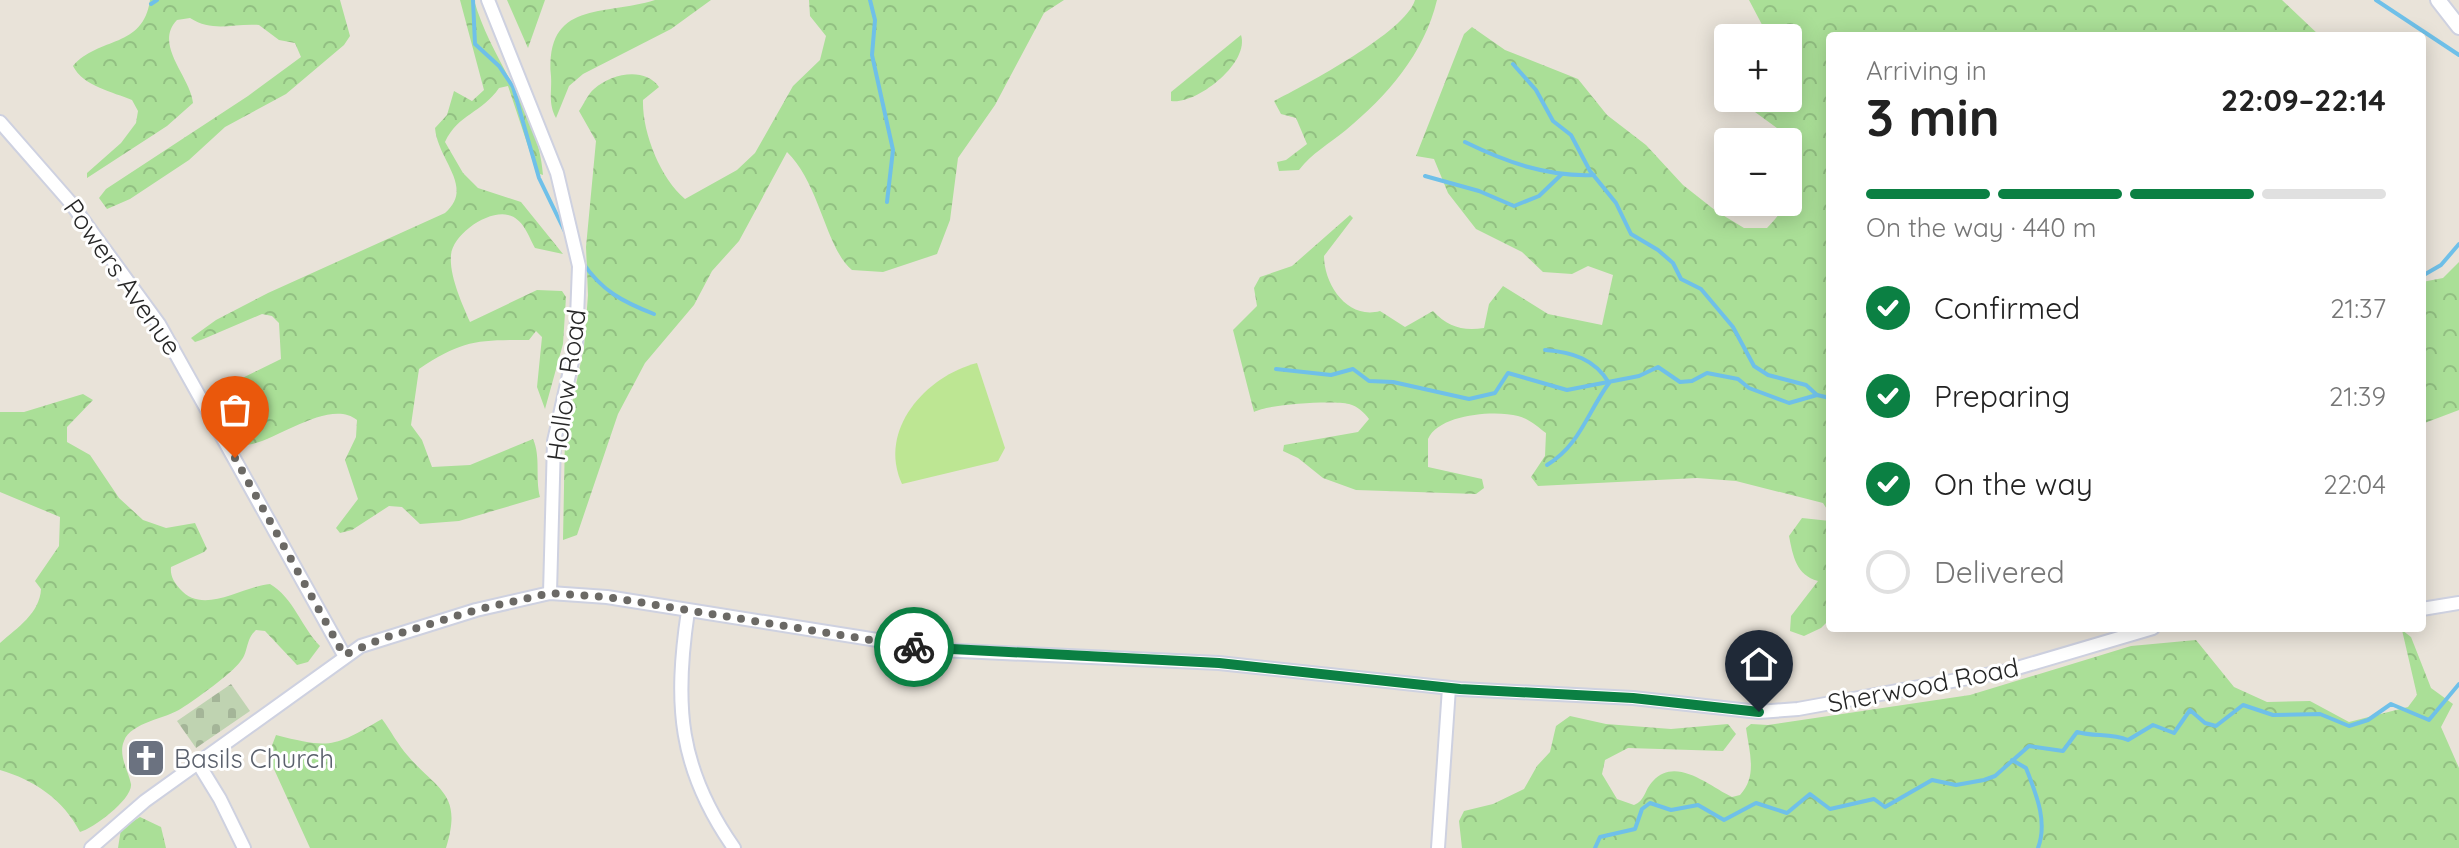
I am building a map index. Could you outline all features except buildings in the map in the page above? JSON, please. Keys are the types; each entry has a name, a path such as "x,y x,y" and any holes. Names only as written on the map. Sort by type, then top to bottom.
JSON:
{"street":[{"name":"Hollow Road","path":"488,0 557,173 579,266 576,344 554,441 550,593"},
{"path":"2438,0 2459,27"},
{"name":"Powers Avenue","path":"0,122 70,202 172,343 344,655"},
{"name":"Sherwood Road","path":"91,848 138,807 344,655 371,642 448,618 550,593 607,597 940,650 1184,661 1449,688 1618,697 1776,711 2007,671 2139,632"},
{"path":"2426,608 2459,603"},
{"path":"688,611 679,671 684,735 704,797 734,848"},
{"path":"1438,848 1449,688"},
{"path":"198,763 244,848"}],"green space":[{"path":"150,0 340,0 350,36 344,45 286,94 225,127 189,160 130,199 107,209 99,198 106,189 248,96 301,57 295,43 279,40 259,25 216,26 190,18 177,20 169,40 193,103 167,126 87,178 87,173 121,143 136,123 138,111 132,100 84,79 73,66 83,57 139,27"},
{"path":"460,0 474,0 491,44 532,128 543,175 537,173 508,86 499,88 463,119 445,142 463,173 478,188 521,202 563,254 535,248 525,228 513,217 500,214 491,216 473,225 453,247 451,263 454,280 470,322 537,290 562,291 566,297 563,344 545,409 537,387 542,337 536,331 529,340 496,340 459,347 419,369 411,425 422,440 432,467 470,465 533,439 540,497 459,521 420,524 402,507 389,506 352,530 340,533 336,528 358,499 345,460 356,437 357,420 345,414 332,414 246,445 216,391 281,359 279,323 272,316 262,314 201,340 195,342 191,338 216,320 268,293 445,213 453,203 457,193 456,183 435,128 447,115 454,91 472,101 484,90"},
{"path":"507,0 545,0 528,48"},
{"path":"655,0 711,0 671,29 583,74 569,86 556,118 551,102 551,76 552,52 558,34 568,23 582,16"},
{"path":"809,0 1064,0 1044,13 995,105 958,158 950,220 937,254 883,272 852,270 836,247 807,181 787,152 739,241 712,271 694,305 645,363 618,414 577,535 563,540 565,436 584,347 588,295 586,247 596,141 579,111 592,91 610,79 628,74 653,81 659,87 643,100 649,140 660,167 685,199 737,170 755,153 793,86 820,60 826,36 810,16"},
{"path":"1415,0 1437,0 1423,38 1402,72 1361,117 1299,170 1279,171 1277,162 1286,160 1307,144 1296,118 1281,114 1274,101 1375,42 1408,13"},
{"path":"1749,0 2282,0 2316,32 1826,32 1826,508 1823,503 1736,481 1697,478 1538,486 1531,477 1545,456 1546,433 1525,419 1508,414 1482,414 1455,419 1443,424 1428,439 1428,467 1482,479 1484,488 1476,494 1356,490 1323,478 1298,458 1283,451 1284,445 1358,432 1369,419 1363,412 1349,404 1316,403 1254,412 1233,330 1257,306 1254,288 1260,277 1292,266 1350,215 1353,218 1324,256 1333,289 1348,305 1358,310 1380,311 1405,327 1433,311 1456,327 1484,328 1489,304 1503,286 1548,314 1602,325 1613,275 1588,266 1572,274 1543,272 1522,252 1476,229 1448,193 1434,159 1416,156 1464,34 1472,27 1505,50 1578,79 1607,115 1646,145 1683,185 1714,209 1714,216 1724,216 1744,228 1767,228 1777,216 1802,216 1802,128 1777,128 1755,112 1802,112 1802,24 1762,24"},
{"path":"1241,35 1242,46 1237,58 1219,80 1194,96 1171,101 1171,92"},
{"path":"2459,262 2459,410 2426,422 2426,281 2443,278"},
{"path":"977,363 1005,448 998,461 902,484 896,464 896,444 901,425 911,408 940,380"},
{"path":"83,394 93,400 67,427 67,442 90,455 119,498 143,520 166,528 195,523 207,549 171,567 173,579 180,589 189,597 211,600 270,584 285,597 320,646 308,662 297,665 265,631 256,630 243,658 222,679 182,708 141,725 128,735 122,752 130,790 111,812 80,832 65,810 46,792 0,770 0,643 37,605 41,589 35,581 59,546 60,517 0,492 0,412 24,412"},
{"path":"1802,518 1826,521 1826,623 1804,636 1790,631 1791,616 1818,581 1800,569 1789,536"},
{"path":"2402,632 2411,637 2431,688 2453,704 2441,727 2459,768 2459,848 1462,848 1459,821 1464,811 1493,804 1524,789 1537,766 1550,752 1556,726 1570,716 1606,724 1671,729 1728,724 1736,734 1723,751 1628,748 1605,760 1602,774 1617,799 1634,805 1653,781 1672,771 1692,776 1732,797 1740,795 1751,772 1746,728 1751,724 1768,725 1970,695 2131,646 2196,640 2234,687 2267,702 2310,701 2349,722 2408,707 2417,695"},
{"path":"231,684 250,711 196,748 177,721"},
{"path":"382,719 404,752 445,794 451,815 446,848 310,848 268,756 276,735 332,743"},
{"path":"140,817 161,827 166,848 118,848 121,829"}],"waterway":[{"path":"151,4 157,0"},
{"path":"473,0 475,44 499,66 513,87 539,178 568,238"},
{"path":"870,0 875,20 872,55 893,150 887,202"},
{"path":"2376,0 2424,32"},
{"path":"2426,33 2459,55"},
{"path":"1513,64 1536,90 1553,121 1571,135 1590,171 1616,203 1631,234 1673,263 1681,279 1701,289 1733,327 1754,366 1768,375 1806,385 1817,395 1826,397"},
{"path":"1465,142 1527,167 1560,174 1594,175"},
{"path":"1425,176 1479,191 1514,206 1539,196 1562,174"},
{"path":"2426,274 2441,265 2459,244"},
{"path":"583,263 614,294 654,314"},
{"path":"1545,350 1582,358 1597,368 1609,383"},
{"path":"1276,369 1331,375 1353,369 1369,381 1393,382 1469,399 1495,393 1508,373 1567,390 1639,376 1658,367 1680,382 1692,381 1707,373 1738,379 1749,388 1789,403 1817,395"},
{"path":"1547,465 1568,448 1609,383"},
{"path":"1595,848 1600,837 1635,829 1642,809 1650,803 1671,810 1698,805 1724,820 1756,803 1787,813 1810,794 1830,809 1874,799 1885,807 1932,780 1956,785 1995,776 2029,746 2063,751 2077,732 2128,740 2153,725 2174,733 2190,710 2205,723 2216,726 2243,705 2273,715 2320,714 2349,726 2368,720 2391,704 2429,720 2459,684"},
{"path":"2012,760 2026,768 2037,798 2042,828 2038,848"}],"way so far":[{"path":"235,458 344,655 381,639 476,610 550,593 607,597 914,647"}],"place":[{"name":"Basils Church","path":"146,758"}],"route":[{"path":"914,647 975,653 1219,663 1460,689 1583,694 1759,712"}]}
